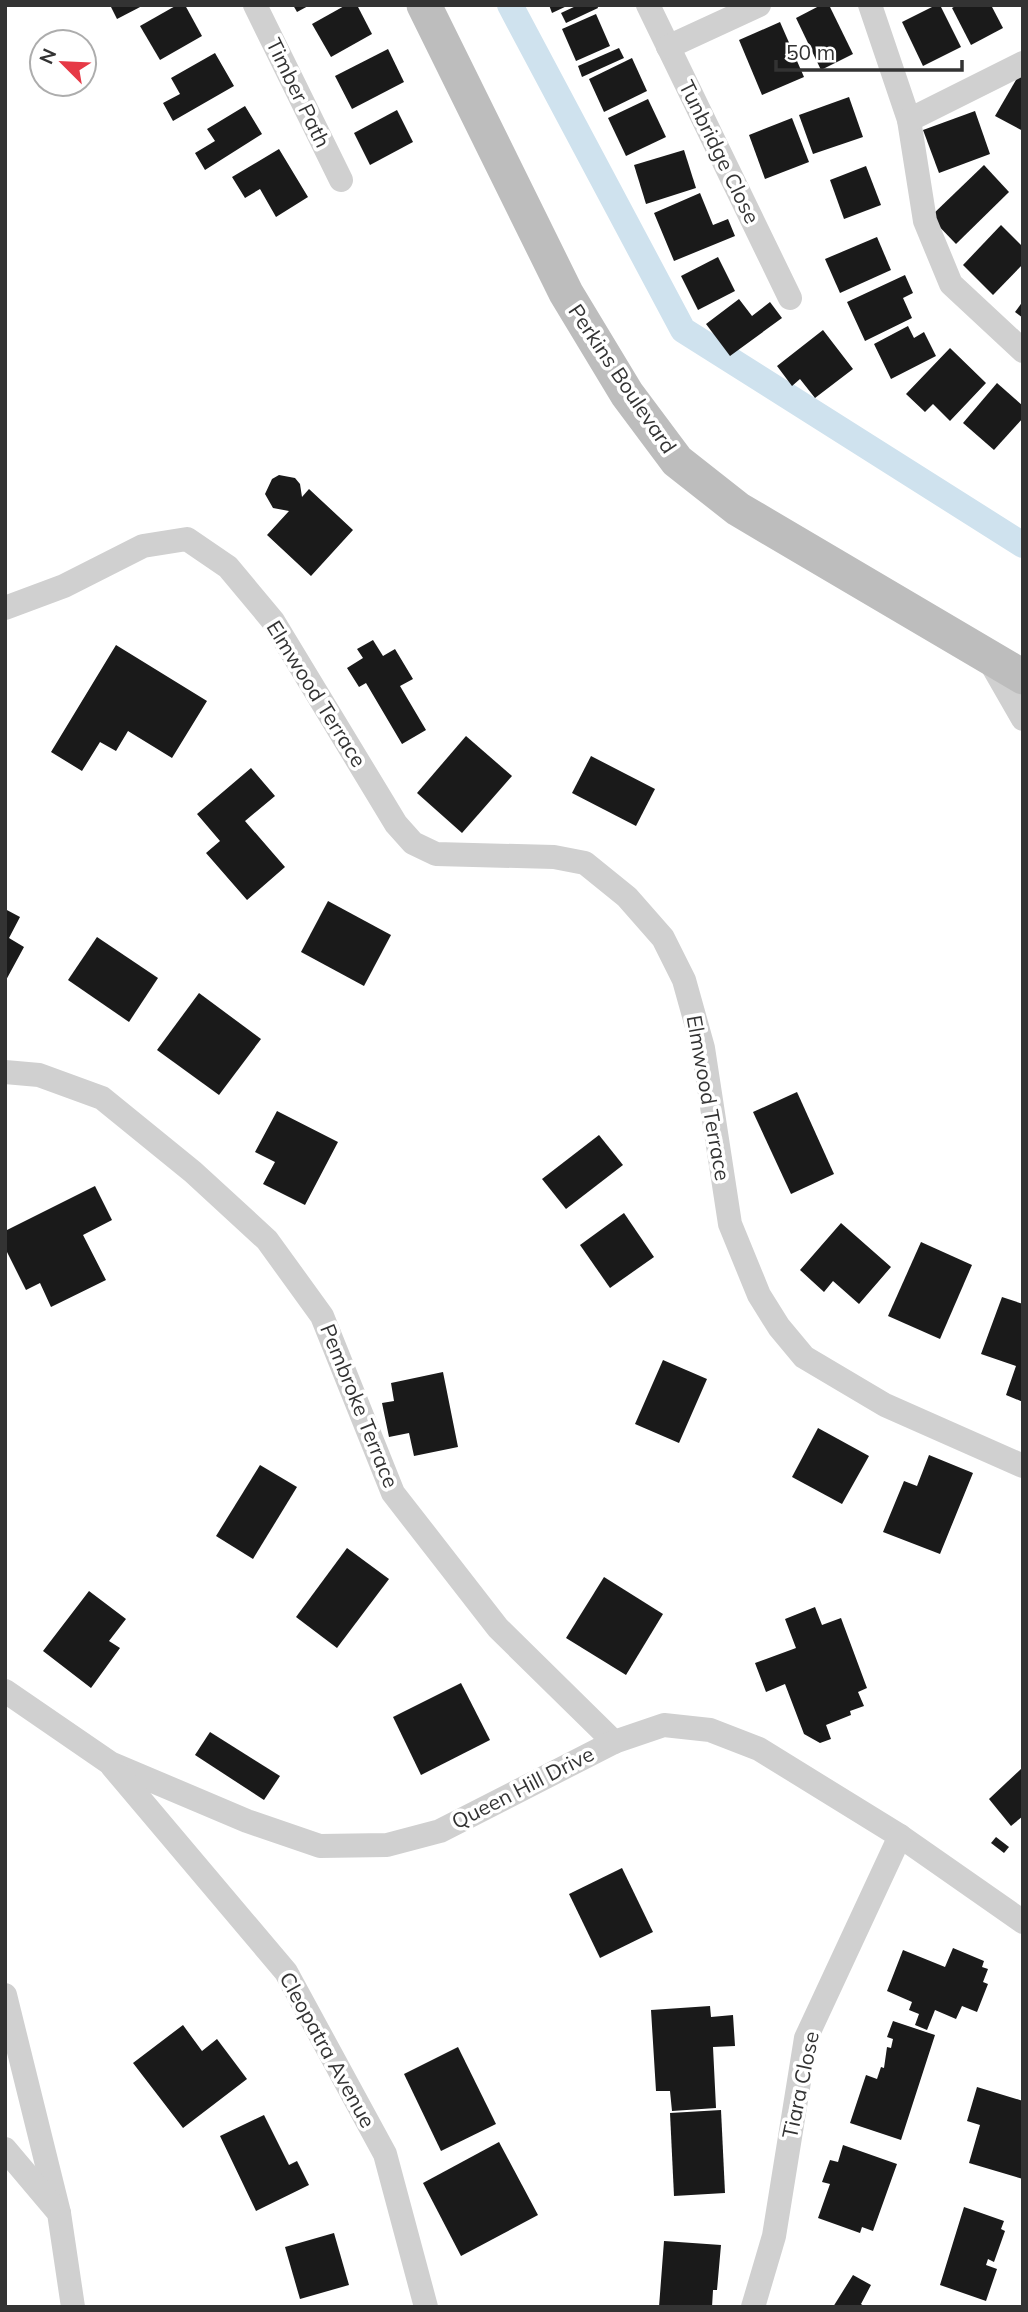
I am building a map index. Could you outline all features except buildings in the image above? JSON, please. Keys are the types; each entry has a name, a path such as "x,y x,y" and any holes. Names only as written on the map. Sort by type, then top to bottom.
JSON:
{"street":[{"name":"Timber Path","path":"255,5 341,180"},
{"name":"Perkins Boulevard","path":"424,5 566,293 627,394 677,461 738,509 1023,677"},
{"name":"Tunbridge Close","path":"648,5 790,298"},
{"path":"668,47 759,5"},
{"path":"870,5 909,120 925,221 951,284 1023,351"},
{"path":"909,120 1023,63"},
{"name":"Elmwood Terrace","path":"5,608 64,586 143,546 187,539 228,567 274,621 396,824 413,844 436,854 554,857 585,863 627,897 663,937 684,980 703,1048 730,1224 759,1295 779,1327 804,1357 885,1405 1023,1466"},
{"path":"988,658 1023,719"},
{"name":"Pembroke Terrace","path":"5,1072 39,1074 102,1098 193,1172 267,1240 322,1317 393,1493 498,1628 614,1742"},
{"name":"Queen Hill Drive","path":"5,1691 110,1763 247,1821 320,1846 387,1845 440,1831 614,1742 664,1726 710,1730 759,1749 900,1836 1023,1922"},
{"name":"Cleopatra Avenue","path":"110,1763 286,1972 385,2154 426,2307"},
{"name":"Tiara Close","path":"753,2307 774,2236 806,2038 900,1836"},
{"path":"5,1995 59,2213 74,2307"},
{"path":"5,2149 59,2213"}],"waterway":[{"path":"510,5 683,330 1023,545"}]}
